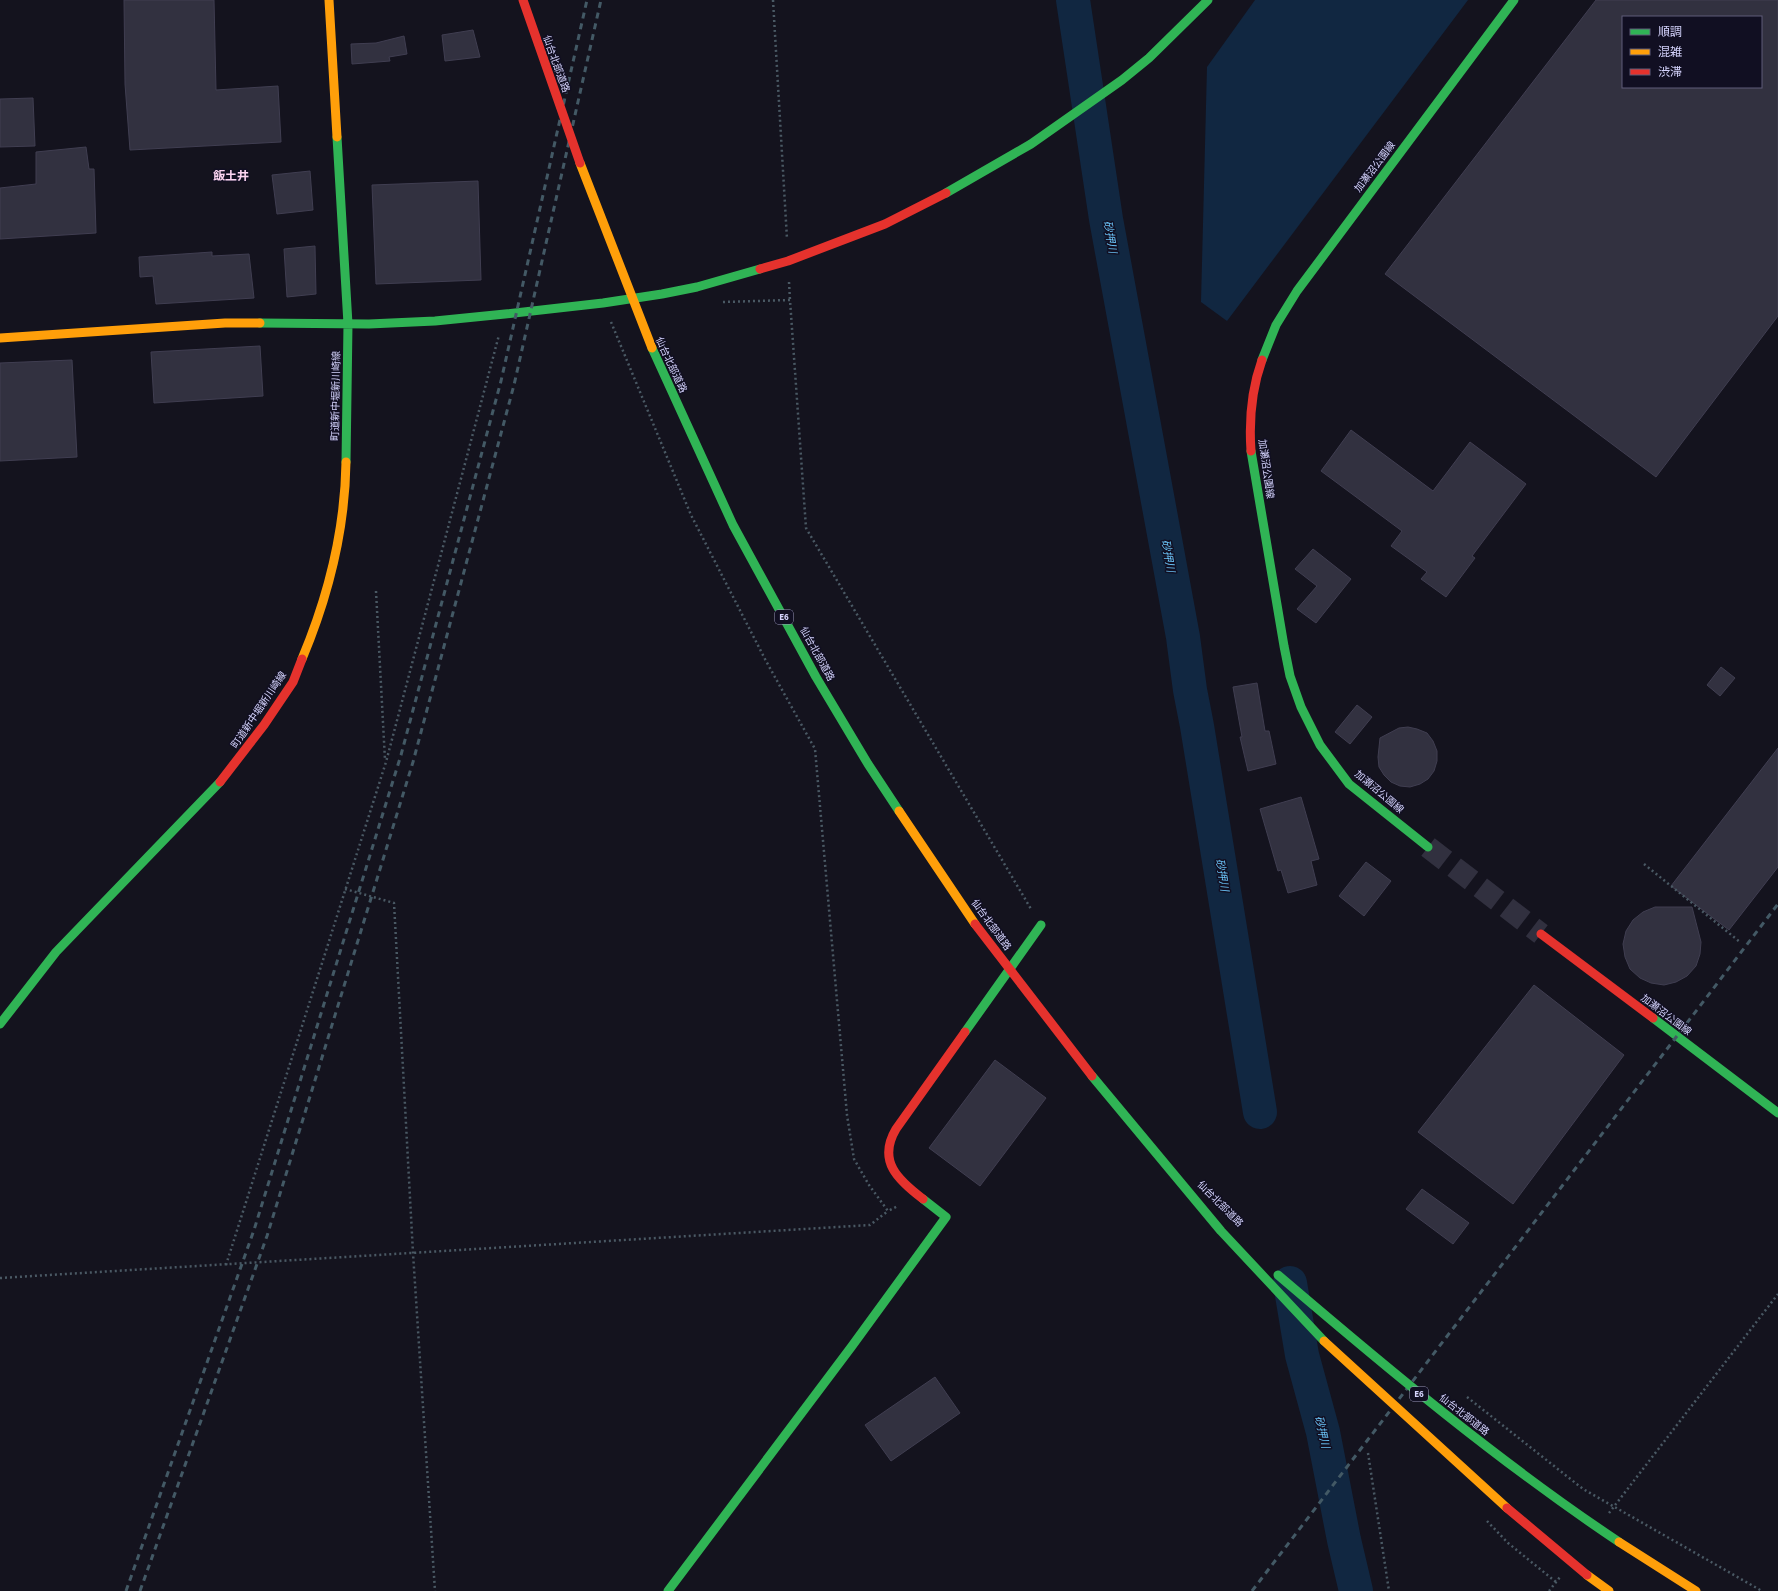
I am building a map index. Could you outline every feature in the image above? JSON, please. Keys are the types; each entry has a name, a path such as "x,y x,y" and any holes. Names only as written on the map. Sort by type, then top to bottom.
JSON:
{"main road":[{"name":"町道新中堀新川崎線","path":"0,1024 56,952 224,778 264,725 293,682 318,621 337,550 346,475 348,324 329,0"},
{"name":"仙台北部道路","path":"523,0 536,41 587,183 645,334 733,525 816,677 868,764 979,930 1107,1095 1226,1237 1325,1342 1498,1501 1588,1575"},
{"path":"0,338 225,323 348,324 435,321 603,302 697,287 788,261 885,224 958,187 1032,144 1122,80 1148,58 1208,0"},
{"name":"加瀬沼公園線","path":"1428,847 1349,784 1320,745 1301,707 1290,676 1284,646 1252,455 1252,410 1255,387 1261,364 1276,324 1284,311 1514,0"},
{"path":"668,1591 852,1346 946,1217 902,1182 890,1163 888,1146 896,1129 1041,925"},
{"name":"加瀬沼公園線","path":"1541,934 1778,1113"},
{"name":"仙台北部道路","path":"1167,1166 1254,1252"},
{"name":"仙台北部道路","path":"1270,1268 1427,1400 1521,1474 1593,1526 1696,1591"},
{"path":"1588,1575 1605,1591"},
{"path":"1588,1575 1609,1591"}],"path":[{"path":"773,0 788,261"},
{"path":"715,302 790,300 806,528 1041,925"},
{"path":"603,302 691,515 766,661 815,750 847,1115 854,1159 869,1185 888,1211"},
{"path":"226,1265 386,762 505,314"},
{"path":"376,592 386,762"},
{"path":"1644,864 1740,942"},
{"path":"345,889 394,903 413,1253 435,1591"},
{"path":"0,1278 870,1225 888,1211 918,1194"},
{"path":"1605,1519 1778,1294"},
{"path":"1467,1397 1583,1489 1762,1591"},
{"path":"1368,1453 1389,1591"},
{"path":"1484,1517 1508,1543 1556,1582"},
{"path":"1549,1591 1561,1576"}],"water":[{"path":"1255,0 1468,0 1227,321 1201,302 1207,67"}],"building":[{"path":"124,0 214,0 216,90 278,86 281,142 130,150 125,84"},
{"path":"1596,0 1778,0 1778,316 1656,477 1385,274"},
{"path":"473,30 480,57 445,61 442,35"},
{"path":"404,36 407,54 389,57 390,61 352,64 351,44 376,43"},
{"path":"33,98 35,146 0,147 0,99"},
{"path":"86,147 89,169 94,169 96,233 0,239 0,188 36,184 36,152"},
{"path":"310,171 313,210 277,214 272,175"},
{"path":"478,181 481,280 376,284 372,185"},
{"path":"315,246 316,294 287,297 284,249"},
{"path":"212,252 212,256 249,254 254,298 156,304 153,276 140,277 139,257"},
{"path":"260,346 263,396 154,403 151,352"},
{"path":"72,360 77,457 0,461 0,363"},
{"path":"1351,430 1433,491 1470,442 1526,484 1472,556 1475,558 1446,597 1421,579 1427,572 1391,546 1402,531 1321,471"},
{"path":"1313,549 1351,579 1316,623 1297,609 1317,586 1295,569"},
{"path":"1721,667 1735,678 1720,696 1707,685"},
{"path":"1257,683 1265,731 1269,731 1276,764 1248,771 1240,737 1242,737 1233,687"},
{"path":"1357,705 1372,717 1350,744 1335,732"},
{"path":"1408,727 1427,733 1433,741 1437,751 1437,761 1434,771 1428,779 1420,784 1410,787 1400,786 1391,782 1379,767 1378,757 1380,738 1399,728"},
{"path":"1778,748 1778,867 1729,930 1671,886"},
{"path":"1301,797 1319,859 1311,861 1317,885 1288,893 1281,870 1278,871 1260,809"},
{"path":"1366,862 1391,881 1364,916 1339,896"},
{"path":"1655,907 1692,907 1701,942 1700,954 1696,966 1687,976 1676,982 1664,985 1651,983 1640,978 1630,969 1625,957 1623,944 1626,931 1633,920 1643,912"},
{"path":"1534,985 1624,1055 1513,1204 1418,1132"},
{"path":"995,1060 1046,1098 980,1186 929,1148"},
{"path":"1422,1189 1469,1223 1453,1244 1406,1209"},
{"path":"935,1377 960,1413 891,1461 865,1425"}],"waterway":[{"name":"砂押川","path":"1073,0 1106,219 1183,637 1190,690 1260,1112"},
{"name":"砂押川","path":"1290,1283 1302,1355 1323,1432 1344,1540 1356,1591"}],"tunnel":[{"path":"1428,847 1541,934"}],"railway":[{"path":"126,1591 254,1230 401,755 501,381 587,0"},
{"path":"140,1591 267,1236 413,762 514,385 601,0"},
{"path":"1252,1591 1778,904"}],"traffic: fast":[{"path":"946,193 1031,144 1122,80 1149,58 1208,0"},
{"path":"1262,360 1276,325 1297,291 1514,0"},
{"path":"337,137 348,324 346,462"},
{"path":"260,323 369,324 435,321 505,314 603,303 662,294 697,287 760,269"},
{"path":"652,348 733,525 816,677 868,764 899,811"},
{"path":"1251,451 1284,646 1290,676 1301,707 1320,745 1349,784 1428,847"},
{"path":"0,1024 56,952 220,782"},
{"path":"965,1032 1041,925"},
{"path":"1653,1018 1778,1113"},
{"path":"1092,1076 1221,1231 1324,1341"},
{"path":"668,1591 852,1346 946,1217 923,1199"},
{"path":"1278,1275 1402,1379 1487,1447 1619,1542"}],"traffic: slow":[{"path":"329,0 337,137"},
{"path":"580,163 652,348"},
{"path":"0,338 225,323 260,323"},
{"path":"302,659 320,612 333,563 342,513 346,462"},
{"path":"899,811 975,924"},
{"path":"1324,1341 1507,1508"},
{"path":"1619,1542 1696,1591"},
{"path":"1587,1575 1609,1591"}],"traffic: jam":[{"path":"523,0 580,163"},
{"path":"760,269 788,261 885,224 946,193"},
{"path":"1251,451 1250,428 1252,405 1262,360"},
{"path":"220,782 264,725 293,682 302,659"},
{"path":"975,924 1092,1076"},
{"path":"1541,934 1653,1018"},
{"path":"923,1199 906,1185 893,1169 889,1151 891,1140 896,1129 965,1032"},
{"path":"1507,1508 1587,1575"}],"district":[{"name":"飯土井","path":"231,176"}]}
